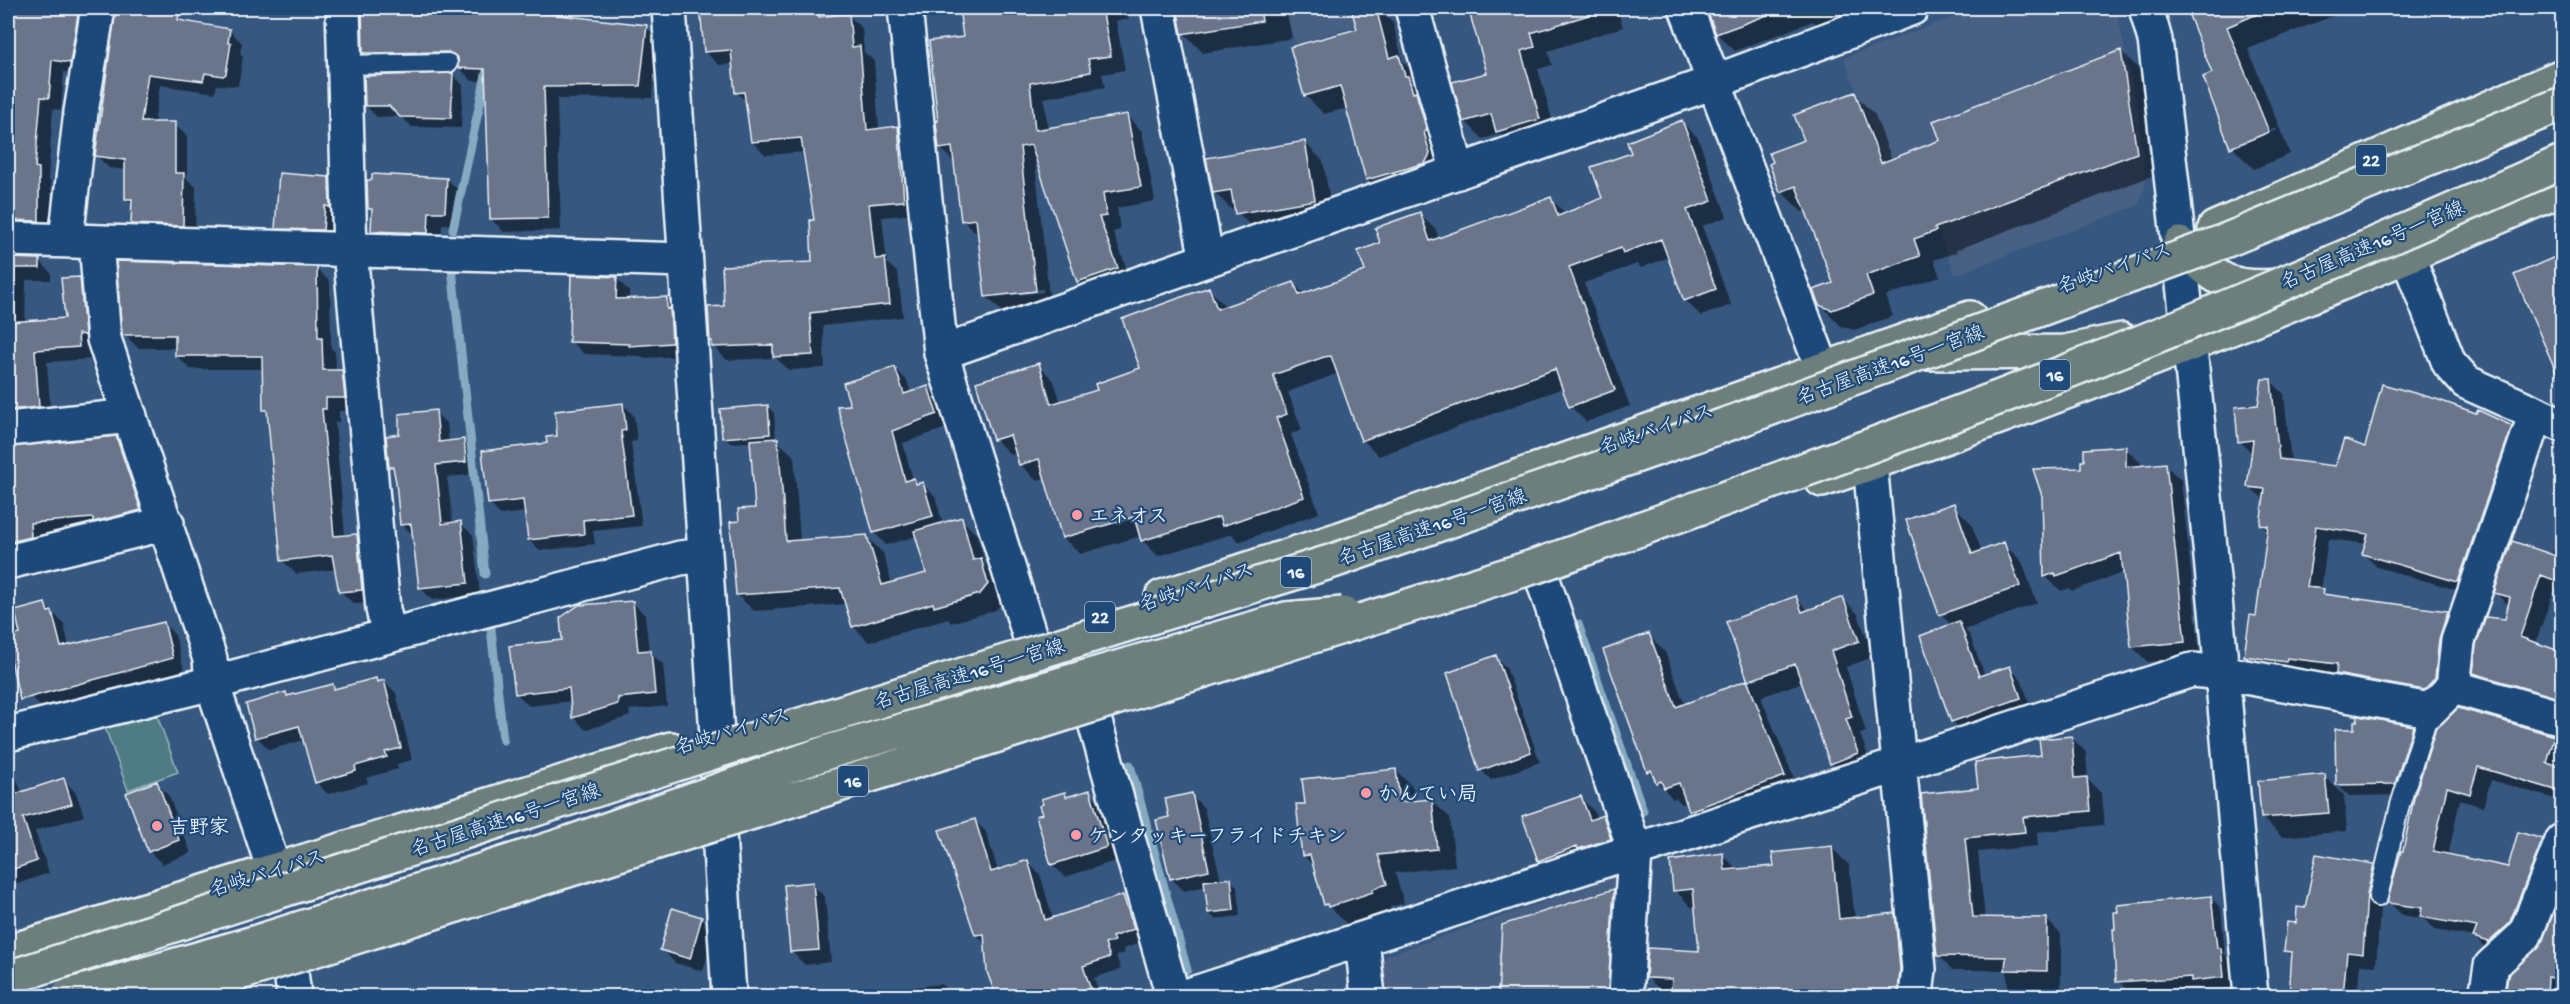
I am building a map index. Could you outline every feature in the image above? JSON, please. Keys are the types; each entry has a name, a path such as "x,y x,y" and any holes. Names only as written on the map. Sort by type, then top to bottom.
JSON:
{"highway":[{"name":"名岐バイパス","path":"8,952 1031,640 1340,539 2180,244 2562,76"},
{"name":"名古屋高速16号一宮線","path":"8,978 726,748 1344,557 1736,421 2217,244 2562,104"},
{"name":"名古屋高速16号一宮線","path":"167,996 1539,565 1755,489 2070,370 2371,246 2562,162"},
{"path":"183,996 1094,719 1542,577 1870,464 2188,345 2408,257 2562,189"},
{"path":"2180,244 2210,273 2228,284 2253,288 2352,280"},
{"path":"1823,370 1903,354 2065,352 2145,334 2188,345"},
{"path":"68,996 257,942 558,846 828,752 1251,629 1286,619 1401,609"}],"street":[{"path":"99,8 81,112 81,240 104,339 167,523 210,659 212,683 274,870"},
{"path":"343,8 350,250 383,609 389,636"},
{"path":"669,8 717,735 719,832 729,996"},
{"path":"905,8 941,353 1031,640"},
{"path":"1158,8 1207,260"},
{"path":"1412,8 1458,172"},
{"path":"1686,8 1823,370"},
{"path":"941,353 1714,82 1911,8"},
{"path":"2146,8 2155,40 2180,244 2188,345 2223,673 2251,996"},
{"path":"8,239 685,260"},
{"path":"1186,996 2192,670 2223,673 2430,710 2453,687 2458,640 2549,419 2466,382 2456,373 2449,363 2408,257"},
{"path":"8,429 130,416"},
{"path":"1870,464 1919,969 1916,996"},
{"path":"8,562 167,523"},
{"path":"8,734 212,683 680,558 705,555"},
{"path":"1542,577 1635,851 1626,996"},
{"path":"2453,687 2562,718"},
{"path":"1094,719 1173,996"},
{"path":"2486,996 2491,966 2525,935 2562,841"},
{"path":"1362,940 1368,996"},
{"path":"290,963 294,996"}],"lane":[{"path":"345,65 448,63"},
{"path":"2378,897 2400,805 2430,710"}],"shaded area":[{"path":"1285,8 1390,8 1392,16 1295,44"},
{"path":"1977,8 2116,8 2138,111 2146,183 2139,205 1955,275 1908,151 1883,160 1844,58"},
{"path":"1613,878 1621,885 1612,996 1383,996 1380,967 1386,956"}],"green space":[{"path":"155,710 178,772 128,790 104,725"}],"building":[{"path":"8,8 79,8 70,63 52,60 49,98 41,97 35,167 39,168 39,221 9,220"},
{"path":"116,8 180,8 178,20 230,29 228,43 231,43 226,74 223,76 205,73 203,81 148,74 141,122 175,122 175,173 184,173 183,226 131,224 132,199 125,199 125,160 95,156"},
{"path":"362,8 497,8 647,25 640,86 544,87 548,218 490,219 485,69 458,68 458,58 448,52 363,53"},
{"path":"700,8 818,8 819,17 849,13 852,47 860,46 867,130 898,126 904,201 869,204 875,259 885,258 890,304 810,313 813,355 773,357 773,345 712,347 712,341 710,341 708,307 724,306 722,266 812,262 810,220 814,220 801,138 751,142 744,92 735,93 731,50 704,52"},
{"path":"959,8 1102,8 1111,56 1088,59 1091,72 1030,83 1035,130 1127,114 1141,187 1103,193 1106,216 1099,217 1118,268 1077,282 1031,145 1020,147 1036,291 985,297 976,219 961,221 952,147 939,149 936,122 938,121 929,41 963,37"},
{"path":"1177,8 1260,8 1262,21 1182,34"},
{"path":"1351,8 1376,8 1389,58 1399,55 1405,76 1408,76 1413,93 1416,92 1427,131 1424,132 1430,154 1425,163 1366,180 1340,86 1304,96 1290,47 1357,29"},
{"path":"1468,8 1594,8 1595,13 1531,33 1535,47 1521,51 1540,119 1496,132 1491,114 1463,122 1452,82 1487,73"},
{"path":"1706,8 1781,8 1781,10 1716,34"},
{"path":"2186,8 2271,8 2227,27 2269,132 2230,148 2203,77 2212,73"},
{"path":"2121,50 2137,153 1935,228 1936,231 1914,239 1920,256 1866,275 1873,295 1832,310 1819,305 1813,290 1833,283 1796,186 1780,192 1769,164 1773,162 1769,153 1804,140 1794,115 1855,92 1881,163 1940,140 1933,121"},
{"path":"453,73 451,118 400,117 389,106 365,106 364,76"},
{"path":"1682,120 1712,201 1687,210 1716,289 1684,301 1661,239 1623,253 1621,248 1569,267 1615,390 1569,407 1555,369 1361,441 1331,356 1324,357 1273,375 1287,414 1276,418 1304,497 1222,526 1219,517 1141,541 1134,517 1062,538 1039,459 1019,465 1010,435 993,440 976,382 1039,363 1051,404 1097,390 1095,384 1140,368 1122,319 1209,287 1217,309 1294,282 1299,295 1365,271 1358,251 1380,243 1375,228 1420,212 1430,241 1551,197 1558,216 1602,198 1591,167 1631,153 1627,142"},
{"path":"1305,141 1315,200 1235,214 1231,190 1213,193 1206,158"},
{"path":"279,173 329,177 330,207 325,206 323,230 275,229"},
{"path":"372,174 447,178 445,212 429,212 428,233 371,231 372,209 368,209 367,180 372,180"},
{"path":"2562,254 2562,385 2514,275"},
{"path":"9,258 40,259 40,268 8,268"},
{"path":"116,261 317,267 318,337 322,337 323,370 342,370 345,398 326,398 326,409 322,409 334,536 357,534 362,590 339,592 332,555 281,561 267,410 263,410 262,356 175,356 175,335 122,335"},
{"path":"571,275 617,277 616,299 667,297 672,343 629,346 629,344 569,342"},
{"path":"80,277 85,335 78,334 79,347 35,350 39,407 8,410 8,322 65,318 61,278"},
{"path":"895,367 904,394 928,386 937,414 892,431 905,481 914,478 916,484 923,482 933,516 873,533 837,406 850,405 843,383"},
{"path":"2262,379 2271,379 2279,459 2335,466 2344,439 2365,447 2382,384 2476,413 2478,410 2512,426 2458,582 2362,554 2368,534 2316,526 2307,587 2324,589 2323,594 2448,611 2439,639 2435,678 2424,690 2336,674 2337,664 2287,658 2286,662 2244,656 2250,615 2256,616 2268,526 2260,525 2265,489 2247,487 2253,440 2238,442 2235,407 2258,405"},
{"path":"623,403 626,430 621,431 632,515 583,520 584,534 528,540 523,500 488,504 482,451 547,443 546,437 557,436 555,411"},
{"path":"768,405 770,434 722,438 720,409"},
{"path":"436,410 439,442 464,439 466,462 436,465 442,524 461,521 468,583 419,588 411,524 400,525 396,482 393,467 389,467 386,436 399,434 399,414"},
{"path":"116,436 141,510 93,522 93,518 30,523 31,537 9,542 8,447"},
{"path":"778,438 786,541 867,535 882,585 926,573 914,531 962,517 973,560 981,558 988,584 980,594 934,607 933,603 852,627 840,588 736,595 730,522 739,521 738,509 755,508 750,440"},
{"path":"2126,446 2126,467 2166,463 2185,642 2131,647 2121,553 2056,576 2055,573 2044,577 2042,496 2033,469 2081,468 2081,461 2084,461 2084,449"},
{"path":"1954,503 1972,554 2004,542 2020,586 1939,615 1906,520"},
{"path":"2512,541 2562,558 2562,583 2541,575 2520,637 2562,652 2562,699 2473,673 2476,645 2486,617 2505,619 2510,597 2494,593"},
{"path":"1796,596 1802,612 1843,597 1859,641 1831,651 1852,717 1846,719 1858,753 1830,764 1795,664 1748,681 1726,622"},
{"path":"633,601 638,651 651,650 655,694 618,698 618,704 572,718 569,688 515,694 509,646 562,640 560,618 579,605"},
{"path":"45,603 48,612 52,611 61,647 164,622 173,658 20,700 8,648 8,637 20,634 15,611"},
{"path":"1959,621 1979,676 2010,666 2021,698 1951,722 1920,636"},
{"path":"1649,633 1676,707 1747,680 1785,776 1689,811 1679,783 1664,788 1661,781 1656,783 1651,770 1647,772 1603,650"},
{"path":"1496,655 1531,752 1479,771 1447,673"},
{"path":"376,678 377,682 384,680 401,748 385,752 387,757 355,766 356,771 315,783 299,726 255,738 246,704 286,692 287,696 333,684 334,689"},
{"path":"2458,708 2555,736 2547,763 2562,768 2562,792 2478,767 2470,794 2447,787 2433,851 2508,867 2518,832 2543,839 2509,924 2489,942 2473,937 2477,927 2420,917 2422,908 2387,903 2401,851 2403,851 2414,798 2436,728"},
{"path":"2358,716 2413,726 2395,784 2336,785 2335,729 2354,729 2354,721 2357,721"},
{"path":"2072,736 2075,778 2087,777 2090,811 2023,817 2025,832 1965,838 1973,917 2047,918 2047,971 2005,970 2006,957 1937,956 1921,794 1978,788 1975,762 2041,755 2039,739"},
{"path":"1396,769 1400,802 1432,799 1437,849 1378,855 1387,884 1373,889 1373,892 1328,907 1327,904 1324,905 1310,855 1302,856 1296,804 1305,804 1302,779"},
{"path":"2325,774 2329,813 2261,818 2258,781"},
{"path":"64,778 72,804 23,818 37,861 8,871 8,786 12,785 15,794"},
{"path":"157,781 179,840 148,852 126,793"},
{"path":"1090,790 1107,847 1051,865 1036,816 1042,814 1039,806 1043,804 1041,799 1065,792 1066,797"},
{"path":"1192,793 1209,870 1170,879 1156,820 1169,817 1165,799"},
{"path":"1581,796 1590,820 1603,815 1611,839 1578,849 1577,846 1538,861 1522,816"},
{"path":"975,819 991,872 1028,860 1045,920 1123,895 1134,929 1112,937 1114,941 1105,944 1110,957 1083,966 1093,996 996,996 987,972 984,934 975,935 939,830"},
{"path":"1832,846 1839,919 1895,913 1900,969 1898,996 1709,996 1709,992 1671,990 1672,979 1646,978 1648,948 1699,951 1693,889 1673,891 1670,861 1723,853 1725,870 1774,866 1772,853"},
{"path":"2316,854 2374,864 2367,894 2363,954 2347,952 2343,996 2289,996 2292,952 2284,951 2287,922 2296,923 2297,907 2305,908"},
{"path":"1231,878 1234,910 1208,913 1204,881"},
{"path":"813,882 819,950 790,952 784,885"},
{"path":"1614,889 1608,996 1498,996 1502,925"},
{"path":"2562,891 2562,980 2548,977 2547,996 2522,996 2522,991 2506,990 2508,975 2542,942"},
{"path":"2211,896 2217,948 2221,948 2224,977 2191,981 2191,977 2116,982 2113,929 2115,929 2114,912 2118,912 2117,905"},
{"path":"672,908 702,917 690,959 660,950"}],"waterway":[{"path":"453,229 487,70"},
{"path":"452,269 485,574"},
{"path":"1578,624 1643,811"},
{"path":"491,628 503,740"},
{"path":"1130,765 1187,970"}],"place":[{"name":"エネオス","path":"1077,515"},
{"name":"かんてい局","path":"1366,793"},
{"name":"吉野家","path":"157,826"},
{"name":"ケンタッキーフライドチキン","path":"1076,835"}]}
